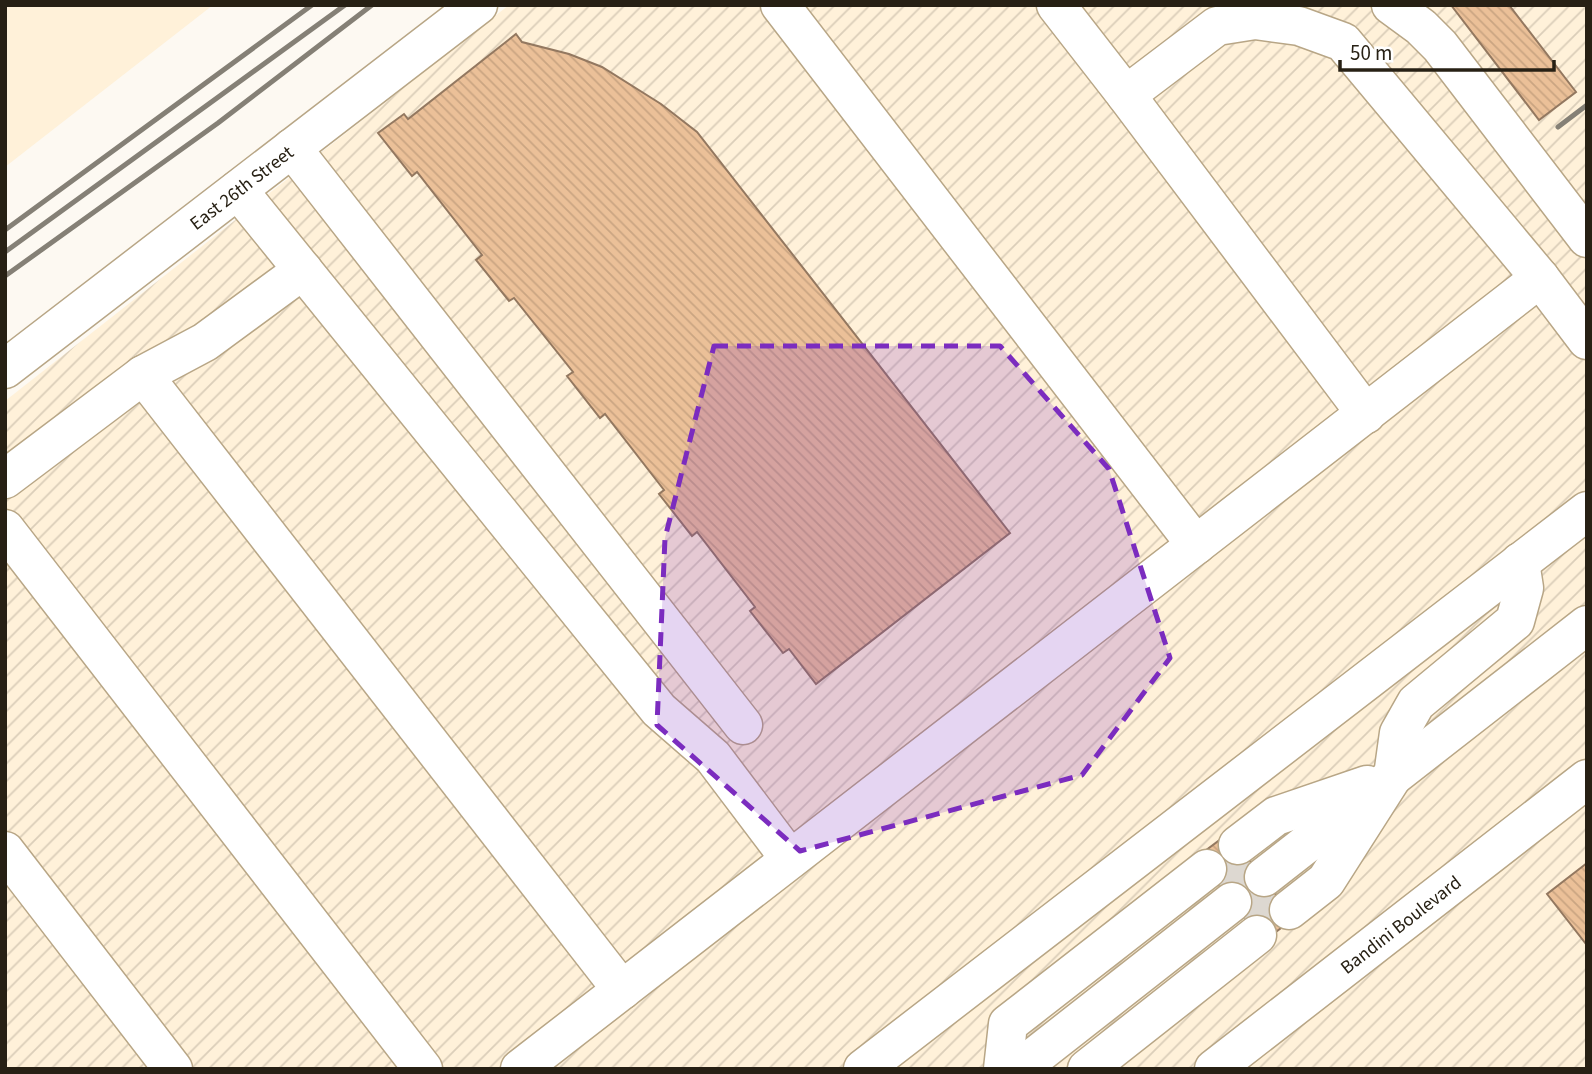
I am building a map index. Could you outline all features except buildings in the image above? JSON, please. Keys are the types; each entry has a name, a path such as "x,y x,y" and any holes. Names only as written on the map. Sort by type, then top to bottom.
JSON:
{"street":[{"name":"East 26th Street","path":"5,369 478,5"},
{"path":"780,5 1196,545"},
{"path":"1056,5 1366,414"},
{"path":"1391,5 1421,27 1440,46 1587,238"},
{"path":"1126,95 1217,26 1255,20 1298,26 1343,42 1541,278 1587,340"},
{"path":"292,148 743,725"},
{"path":"238,190 659,710 713,757 790,859"},
{"path":"5,479 143,375 205,342 303,270"},
{"path":"520,1069 1541,278"},
{"path":"143,375 622,990"},
{"path":"863,1069 1587,511"},
{"path":"5,529 423,1069"},
{"path":"1520,562 1524,588 1515,621 1416,703 1399,733 1393,776 1326,881 1263,877 1289,831 1393,776 1587,625"},
{"name":"Bandini Boulevard","path":"1214,1069 1587,779"},
{"path":"5,851 173,1069"},
{"path":"1005,1069 1020,1041 1232,902"},
{"path":"1019,1069 1232,902"},
{"path":"1052,1069 1232,902"},
{"path":"1087,1069 1232,902"}],"highlighted area":[{"path":"714,346 1000,346 1109,469 1170,658 1082,775 800,851 657,725 665,538"}],"shaded area":[{"path":"5,5 213,5 5,167"},
{"path":"509,5 1587,5 1587,1069 5,1069 5,401"}],"tunnel":[{"path":"1219,885 1251,861"},
{"path":"1244,918 1276,894"}],"railway":[{"path":"5,230 312,5"},
{"path":"5,252 345,5"},
{"path":"5,276 218,123 372,5"},
{"path":"1558,127 1587,105"}]}
